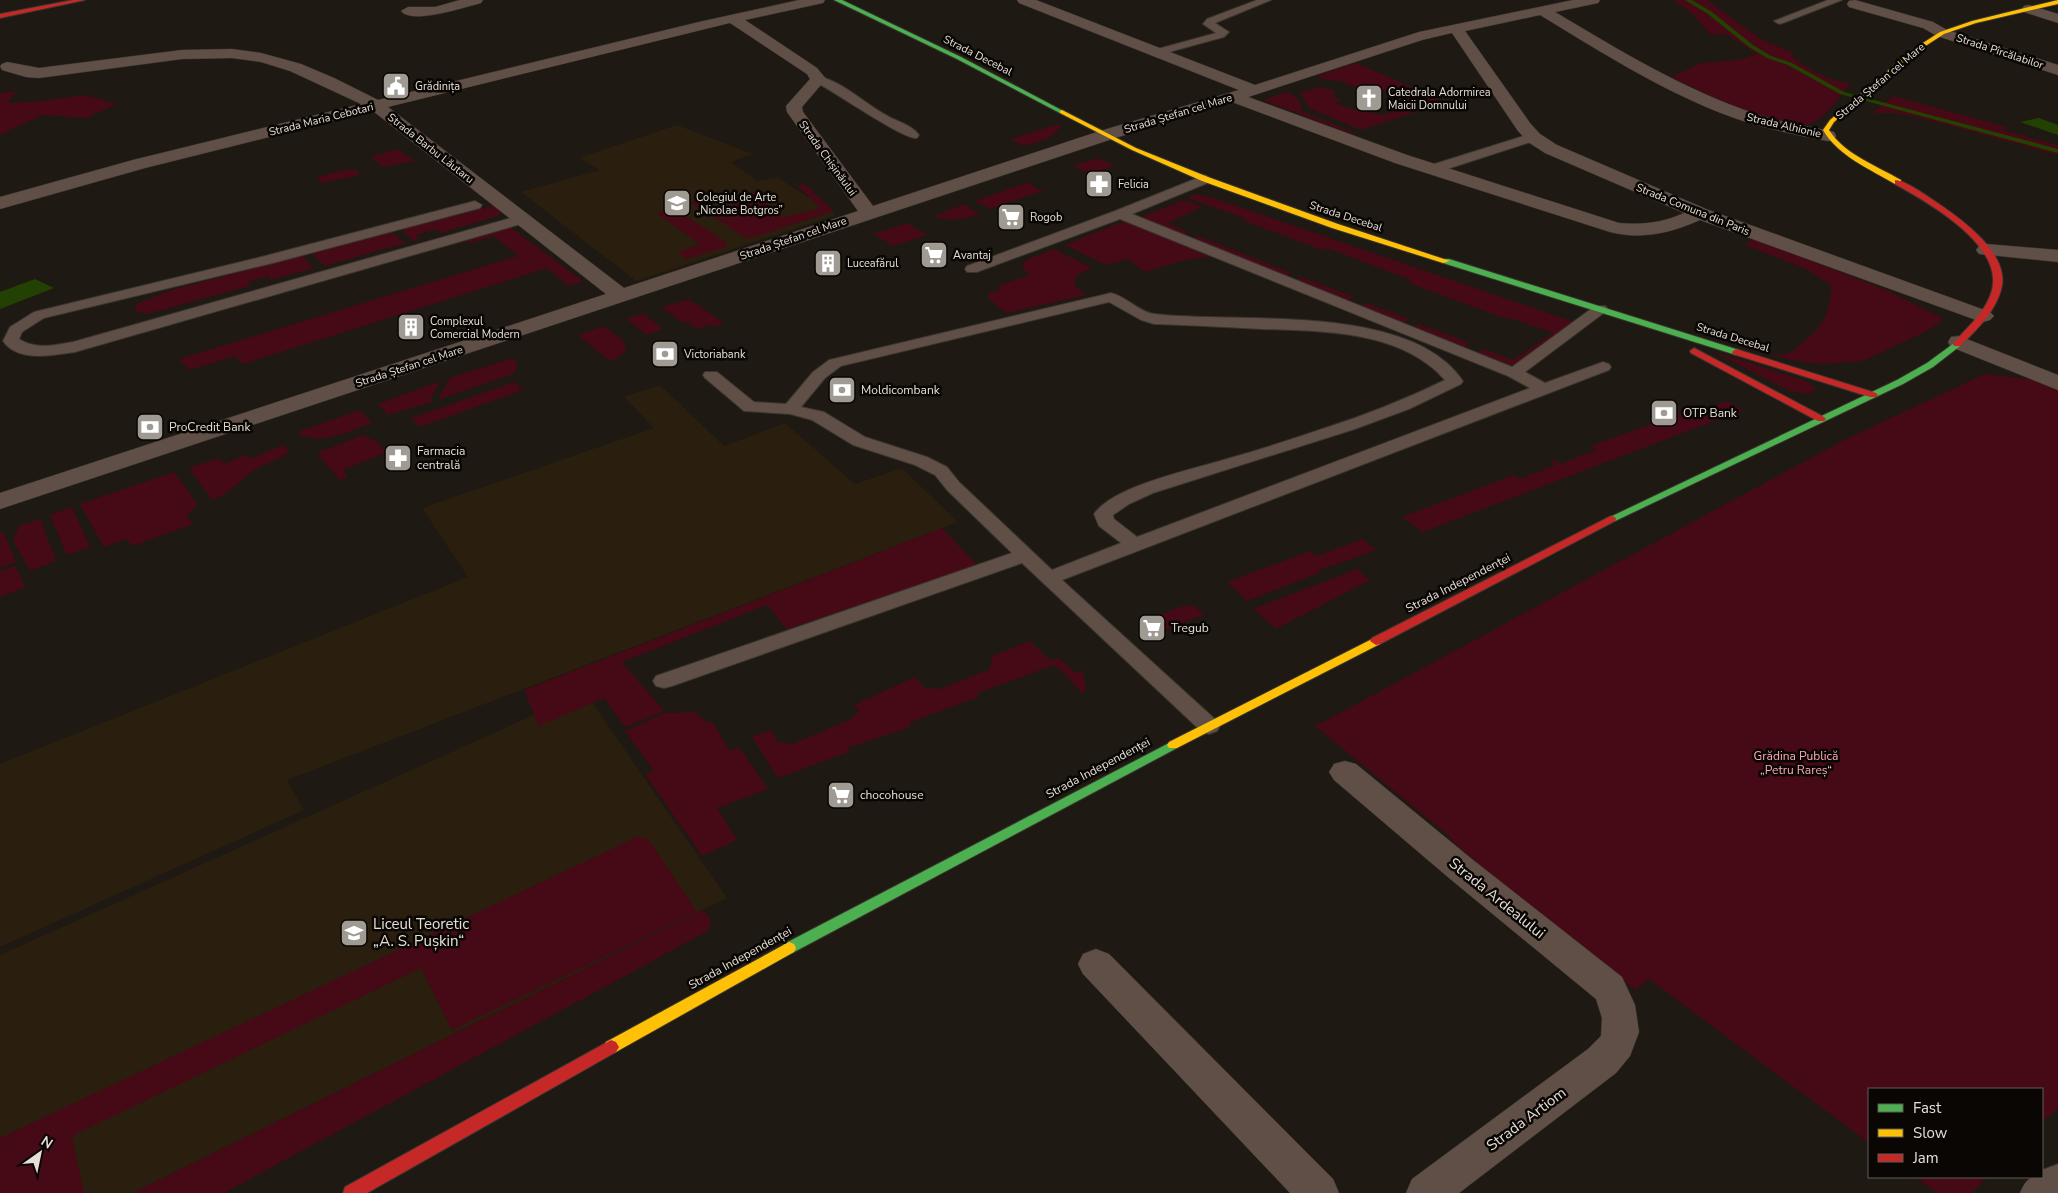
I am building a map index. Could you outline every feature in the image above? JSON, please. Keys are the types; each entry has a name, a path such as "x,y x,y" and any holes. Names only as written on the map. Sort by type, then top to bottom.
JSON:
{"main road":[{"path":"0,16 82,0"},
{"name":"Strada Decebal","path":"837,0 958,58 1106,135 1205,179 1335,226 1872,395"},
{"name":"Strada Ștefan cel Mare","path":"1828,136 1826,130 1832,121 1914,51 1942,32 1974,22 2058,2"},
{"name":"Strada Alhionie","path":"1828,136 1848,152 1937,206 1967,229 1986,250 1994,263 1998,280 1994,294 1983,316 1959,342 1943,356 1872,395"},
{"path":"1640,322 1821,419"},
{"name":"Strada Independenței","path":"351,1193 754,966 1209,726 1622,514 1872,395"}],"street":[{"path":"408,12 435,11 476,0"},
{"name":"Strada Maria Cebotari","path":"0,203 139,164 376,105 818,0"},
{"path":"1024,0 1254,90"},
{"name":"Strada Alhionie","path":"1528,0 1547,9 1630,63 1721,107 1768,123 1828,136"},
{"name":"Strada Ștefan cel Mare","path":"0,501 1106,135 1233,97 1381,47 1419,36 1593,0"},
{"name":"Strada Ștefan cel Mare","path":"1837,0 1928,25 1942,32"},
{"name":"Strada Ștefan cel Mare","path":"1854,4 1974,22"},
{"path":"2029,9 2058,19"},
{"path":"733,19 812,71 818,79"},
{"name":"Strada Comuna din Paris","path":"1456,28 1516,116 1533,137 1563,155 1699,213 1983,316"},
{"name":"Strada Pîrcălabilor","path":"1942,32 2058,70"},
{"name":"Strada Barbu Lăutaru","path":"7,66 26,72 38,73 187,54 244,55 270,60 304,71 336,84 376,105 622,296"},
{"name":"Strada Chișinăului","path":"818,79 794,106 795,112 869,213"},
{"path":"1233,97 1433,170 1617,228 1651,231 1672,226 1699,213"},
{"path":"1986,250 2058,256"},
{"path":"1959,342 2058,382"},
{"name":"Strada Ardealului","path":"1345,772 1461,869 1609,988 1616,1001 1620,1018 1620,1040"},
{"path":"1096,964 1318,1193"},
{"name":"Strada Artiom","path":"1427,1193 1602,1061 1620,1040"},
{"path":"2040,1193 2058,1183"}],"lane":[{"path":"1158,52 1220,35 1224,32 1208,24 1211,21 1266,0"},
{"path":"1780,21 1837,0"},
{"path":"818,79 836,86 883,118 908,130 913,135"},
{"path":"1433,170 1533,137"},
{"path":"972,269 1120,214 1205,179"},
{"path":"475,204 268,260 38,314 14,330 11,341 26,350 48,351 75,347 522,219"},
{"path":"1120,214 1267,275 1514,373 1544,389"},
{"path":"790,409 819,375 835,363 1111,297 1146,317 1154,319 1335,328 1368,332 1394,342 1439,364 1455,381 1422,399 1314,438 1158,486 1121,500 1103,514 1106,522 1136,546"},
{"path":"1514,373 1600,309"},
{"path":"1049,578 1603,367"},
{"path":"711,375 750,407 790,409 818,416 859,441 921,460 941,471 953,486 1049,578 1209,726"},
{"path":"664,681 1025,554"}],"shaded area":[{"path":"2039,118 2058,125 2058,135 2020,122"},
{"name":"Colegiul de Arte „Nicolae Botgros”","path":"677,125 753,154 731,162 757,181 777,177 836,215 636,281 521,192 599,170 579,158"},
{"path":"35,279 54,288 0,309 0,292"},
{"path":"660,385 724,446 785,423 855,484 902,468 958,522 287,780 304,810 0,947 0,764 468,577 422,508 654,428 624,397"},
{"name":"Liceul Teoretic „A. S. Pușkin“","path":"585,692 727,898 133,1193 0,1193 0,955"}],"green space":[{"path":"1672,0 1707,0 1762,40 1794,53 1792,56 1805,66 1828,78 1851,83 1822,116 1811,124 1800,126 1763,117 1700,91 1671,77 1701,63 1738,60 1757,54 1726,34 1711,35 1688,11"},
{"path":"1356,63 1445,102 1361,130 1309,108 1300,93 1321,87 1334,91 1335,95 1332,96 1341,100 1335,103 1355,110 1384,115 1411,105 1406,99 1392,92 1360,88 1316,76"},
{"path":"17,91 8,101 10,103 85,95 117,104 86,118 42,115 0,135 0,93"},
{"path":"1287,92 1298,99 1302,111 1355,133 1352,134 1263,100"},
{"path":"1893,96 2007,127 2003,130 2058,145 2058,155 1921,118 1895,113 1872,113"},
{"path":"1061,125 1055,134 1035,143 1024,146 1010,139"},
{"path":"397,149 415,161 383,167 371,157"},
{"path":"1098,158 1115,166 1090,174 1073,166"},
{"path":"344,170 356,170 360,175 322,183 317,177"},
{"path":"1029,182 1037,189 1045,190 991,209 975,201"},
{"path":"805,184 834,211 751,238 744,237 720,221 731,216 734,200 753,192 783,217 821,208 797,186"},
{"path":"1195,194 1210,197 1574,322 1522,362 1510,365 1477,353 1484,349 1513,360 1553,333 1510,318 1506,319 1409,283 1411,280 1327,248 1322,250 1242,220 1244,218 1187,198"},
{"path":"700,199 728,217 718,220 690,202"},
{"path":"1184,200 1202,207 1168,223 1189,233 1181,236 1141,217"},
{"path":"964,204 969,207 967,208 981,214 952,220 934,216"},
{"path":"491,206 502,210 498,216 440,233 436,229 415,235 419,239 413,241 401,229"},
{"path":"674,208 726,242 726,247 687,259 677,252 700,244 656,213"},
{"path":"1127,222 1210,257 1185,260 1145,272 1127,259 1104,264 1065,245 1119,223"},
{"path":"907,223 927,235 893,246 873,234"},
{"path":"509,226 583,281 569,286 547,268 243,364 235,356 189,370 179,359 518,256 494,236 470,243 465,240"},
{"path":"391,231 405,243 325,266 312,254"},
{"path":"1198,236 1291,273 1284,277 1190,240"},
{"path":"1754,238 1888,291 1944,319 1929,330 1863,361 1821,364 1797,361 1748,349 1743,345 1772,354 1792,352 1809,338 1820,325 1827,311 1831,295 1831,285 1806,269 1745,245"},
{"path":"1054,249 1092,268 1077,275 1074,285 1086,295 1006,313 988,298 990,293 1000,290 998,286 1029,275 1022,267 1026,260"},
{"path":"302,255 314,268 271,280 268,276 248,282 250,286 147,314 136,311 136,304 172,290"},
{"path":"1301,277 1354,297 1347,301 1294,280"},
{"path":"687,300 692,301 724,323 713,327 710,324 697,329 687,322 684,323 661,307"},
{"path":"1367,303 1409,319 1401,324 1361,307"},
{"path":"643,313 663,329 647,335 626,319"},
{"path":"1419,324 1470,343 1463,348 1413,328"},
{"path":"604,326 625,342 622,344 627,347 621,356 610,361 578,335"},
{"path":"1710,350 1808,382 1816,389 1808,394 1790,391"},
{"path":"511,359 517,361 516,370 513,374 440,399 439,396 451,377"},
{"name":"Grădina Publică „Petru Rareș“","path":"1985,374 2037,380 2058,388 2058,1109 2043,1121 2043,1088 1868,1088 1868,1142 1649,979 1635,990 1497,880 1453,842 1450,837 1313,724 1321,723 1340,713 1846,439"},
{"path":"441,381 431,397 432,402 388,415 378,404"},
{"path":"514,382 523,390 423,426 419,426 411,418"},
{"path":"1727,401 1743,410 1423,532 1402,517 1514,475 1520,479 1555,465 1550,461 1554,460 1560,464 1596,450 1591,446 1689,410 1695,413"},
{"path":"360,410 372,423 344,434 324,438 305,437 297,432"},
{"path":"363,435 378,442 386,453 342,470 348,477 340,480 317,453"},
{"path":"284,445 289,452 254,470 229,491 212,500 189,468 219,458 224,464 245,455 249,459"},
{"path":"174,472 198,505 190,511 187,517 193,524 132,546 127,539 104,547 80,504"},
{"path":"72,507 90,547 67,555 50,515"},
{"path":"40,519 56,561 30,571 13,540 19,526"},
{"path":"942,528 978,566 787,629 767,605 622,662 664,711 625,727 604,698 539,726 524,690"},
{"path":"3,532 16,562 0,568 0,533"},
{"path":"1363,539 1376,550 1317,571 1319,573 1247,601 1227,582 1310,551 1317,556"},
{"path":"16,567 25,587 0,597 0,572"},
{"path":"1357,569 1370,580 1276,629 1253,609"},
{"path":"1185,605 1188,607 1193,605 1204,615 1155,634 1142,622"},
{"path":"1030,641 1047,658 1053,660 1058,658 1076,673 1083,671 1086,690 1082,693 1054,665 978,693 978,697 909,723 910,727 848,748 849,752 778,778 752,737 771,730 778,742 793,744 851,719 859,710 854,705 915,677 925,688 940,689 990,669 992,656"},
{"path":"695,712 705,721 713,723 729,750 740,748 768,789 717,808 737,840 702,856 645,774 654,771 625,731 665,713"},
{"path":"639,836 649,840 697,912 452,1030 421,968 72,1136 84,1193 0,1193 0,1138"},
{"path":"703,910 711,920 708,931 224,1193 133,1193"},
{"path":"1916,1178 1986,1178 1972,1193 1937,1193"}],"waterway":[{"path":"1688,0 1710,13 1751,46 1769,57 1790,64 1842,93 2058,151"}],"traffic: fast":[{"path":"837,0 959,58 1062,112"},
{"path":"1446,261 1736,352"},
{"path":"1611,519 1900,382 1930,365 1957,344"},
{"path":"789,948 1173,745"}],"traffic: slow":[{"path":"1898,182 1842,149 1832,140 1826,130 1832,121 1914,51 1942,33 1974,22 2058,2"},
{"path":"1062,112 1134,149 1205,179 1335,226 1446,261"},
{"path":"1173,745 1376,641"},
{"path":"611,1047 789,948"}],"traffic: jam":[{"path":"0,16 82,0"},
{"path":"1898,182 1958,222 1985,248 1994,262 1998,277 1995,295 1978,323 1957,344"},
{"path":"1694,351 1821,419"},
{"path":"1736,352 1873,395"},
{"path":"1376,641 1611,519"},
{"path":"351,1193 611,1047"}],"place":[{"name":"Grădinița","path":"396,86"},
{"name":"Catedrala Adormirea Maicii Domnului","path":"1369,98"},
{"name":"Felicia","path":"1099,184"},
{"name":"Colegiul de Arte „Nicolae Botgros”","path":"677,203"},
{"name":"Rogob","path":"1011,217"},
{"name":"Аvantaj","path":"934,255"},
{"name":"Luceafărul","path":"828,263"},
{"name":"Complexul Comercial Modern","path":"411,327"},
{"name":"Victoriabank","path":"665,354"},
{"name":"Moldicombank","path":"842,390"},
{"name":"OTP Bank","path":"1664,413"},
{"name":"ProCredit Bank","path":"150,427"},
{"name":"Farmacia centrală","path":"398,458"},
{"name":"Tregub","path":"1152,628"},
{"name":"chocohouse","path":"841,795"},
{"name":"Liceul Teoretic „A. S. Pușkin“","path":"354,933"}]}
